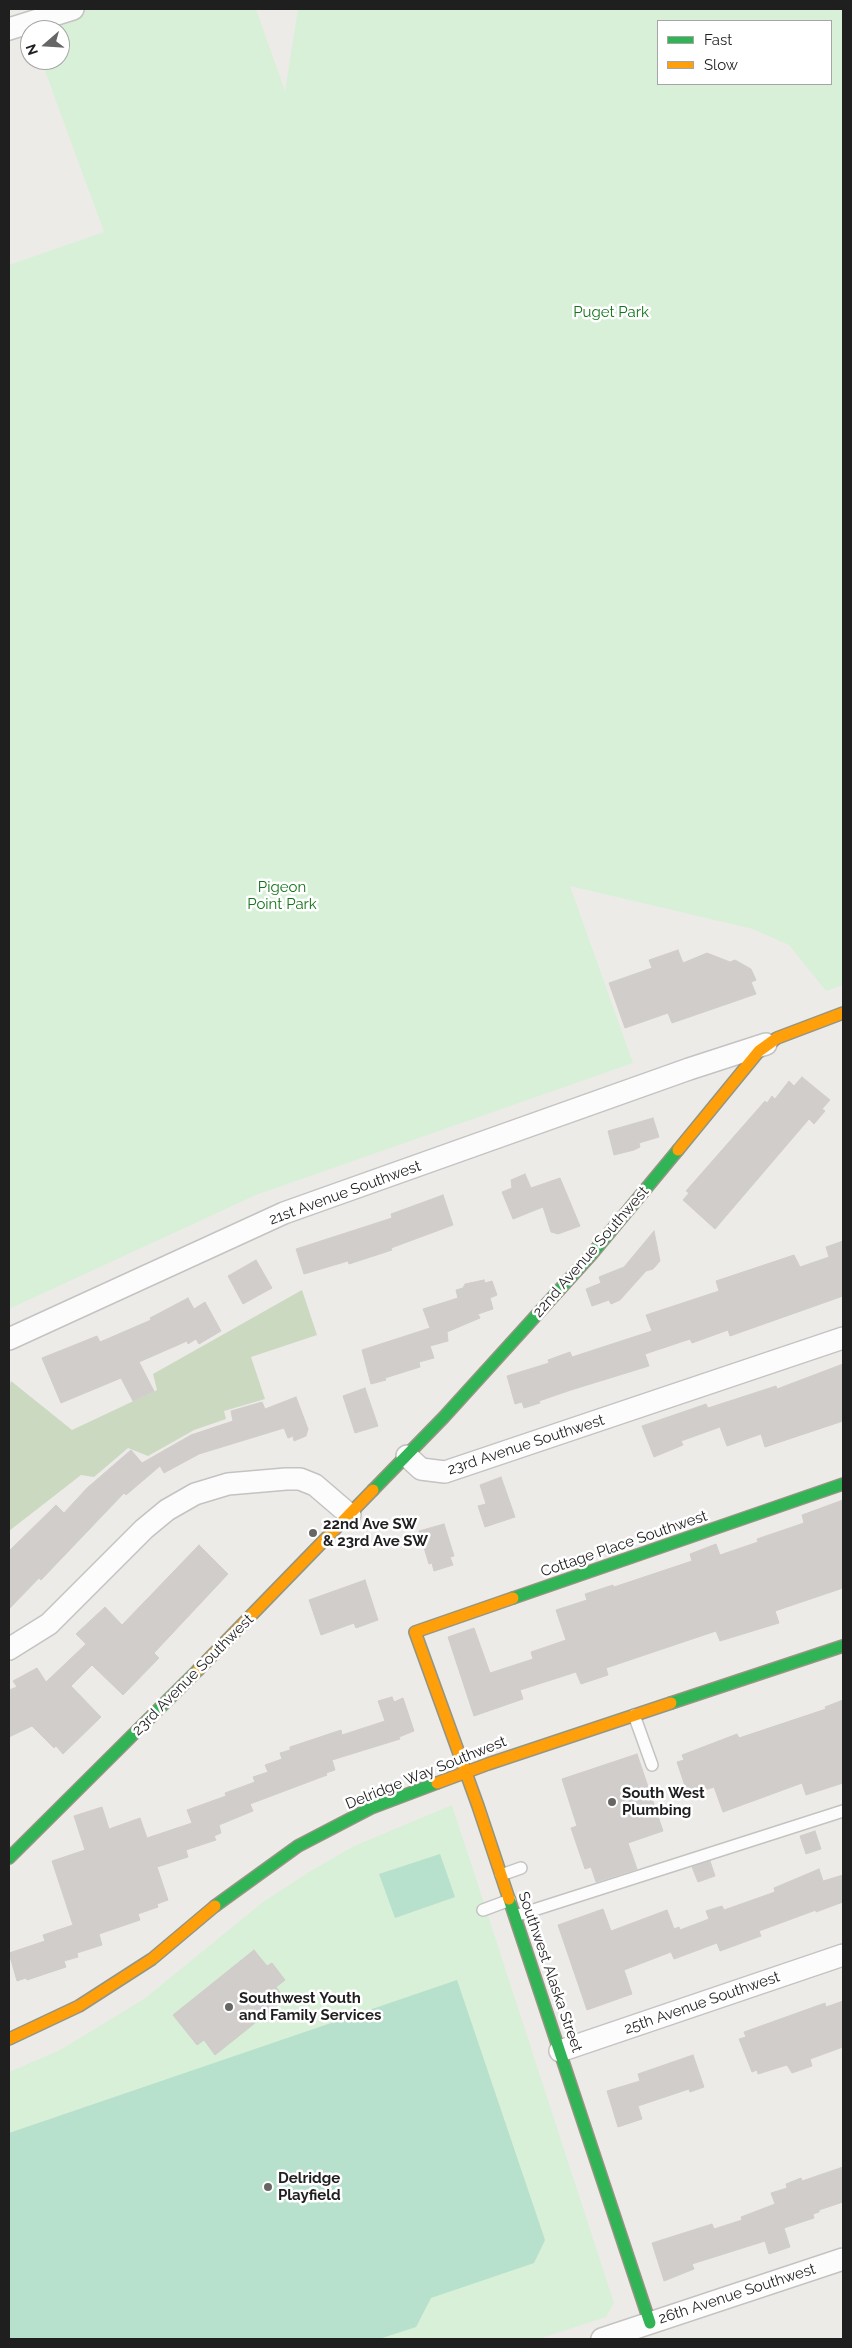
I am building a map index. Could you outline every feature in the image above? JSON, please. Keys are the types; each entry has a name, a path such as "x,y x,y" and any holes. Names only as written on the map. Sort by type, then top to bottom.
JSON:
{"street":[{"path":"9,29 73,9"},
{"name":"21st Avenue Southwest","path":"9,1339 284,1213 689,1069 769,1043 843,1013"},
{"name":"22nd Avenue Southwest","path":"407,1456 591,1255 755,1055 769,1043"},
{"path":"689,1069 710,1074 729,1088"},
{"name":"23rd Avenue Southwest","path":"9,1858 187,1682 407,1456 421,1470 445,1472 843,1338"},
{"path":"9,1649 49,1624 152,1522 167,1510 195,1494 228,1484 286,1479 300,1480 315,1485 350,1515"},
{"name":"Cottage Place Southwest","path":"415,1632 843,1484"},
{"name":"Southwest Alaska Street","path":"415,1632 510,1900 650,2323"},
{"name":"Delridge Way Southwest","path":"9,2039 80,2006 152,1958 219,1903 298,1846 371,1808 464,1772 843,1646"},
{"name":"25th Avenue Southwest","path":"560,2051 843,1955"},
{"name":"26th Avenue Southwest","path":"602,2339 843,2259"}],"lane":[{"path":"634,1714 652,1765"},
{"path":"515,1916 843,1812"},
{"path":"501,1875 521,1868"},
{"path":"483,1910 510,1900"}],"green space":[{"path":"53,9 256,9 285,91 298,9 843,9 843,985 826,991 789,945 753,929 570,886 633,1063 256,1195 9,1309 9,265 104,232 45,70 70,70 70,20 41,20"},
{"path":"302,1290 317,1335 251,1357 265,1399 224,1411 226,1419 194,1430 148,1456 128,1448 94,1477 81,1475 9,1531 9,1388 11,1381 72,1430 157,1390 153,1374"},
{"name":"Delridge Playfield","path":"452,1805 614,2303 606,2317 539,2339 9,2339 9,2072 60,2050 144,1999 263,1902 309,1872 354,1846"},
{"path":"440,1854 455,1897 395,1918 379,1874"},
{"name":"Delridge Playfield","path":"457,1980 545,2240 534,2263 431,2298 416,2327 379,2339 9,2339 9,2133"}],"building":[{"path":"678,950 683,963 707,953 730,962 735,960 751,969 756,980 751,982 756,994 672,1023 668,1013 625,1028 609,983 652,968 649,960"},
{"path":"802,1077 830,1100 822,1109 825,1111 814,1124 809,1119 715,1229 683,1200 689,1193 686,1191 765,1101 767,1103 772,1096 775,1099 789,1081 794,1086"},
{"path":"653,1118 659,1137 639,1143 640,1147 634,1150 614,1155 608,1131"},
{"path":"525,1174 531,1188 560,1178 580,1226 558,1234 551,1232 543,1207 513,1219 502,1192 512,1188 511,1180"},
{"path":"443,1195 453,1225 391,1248 392,1250 349,1264 348,1261 304,1274 296,1249 392,1218 391,1214"},
{"path":"654,1231 660,1261 653,1269 646,1271 620,1300 611,1304 609,1300 592,1306 586,1289 601,1283 599,1277 624,1267"},
{"path":"843,1241 843,1296 730,1336 728,1330 692,1343 690,1339 645,1354 649,1366 571,1390 524,1408 522,1402 515,1404 507,1376 549,1363 548,1360 570,1352 572,1357 652,1331 646,1315 719,1291 716,1281 794,1255 800,1267 829,1257 826,1247"},
{"path":"256,1260 272,1288 243,1304 228,1276"},
{"path":"484,1280 485,1283 492,1281 497,1295 490,1298 493,1309 478,1314 480,1318 447,1332 448,1341 430,1346 434,1358 419,1362 420,1367 371,1384 362,1350 430,1328 423,1309 458,1298 456,1290 463,1288 465,1284"},
{"path":"188,1298 194,1309 205,1302 221,1331 199,1344 196,1339 188,1344 187,1341 139,1362 154,1391 133,1401 121,1378 61,1403 42,1358 97,1336 100,1342 151,1320 150,1318"},
{"path":"843,1364 843,1421 765,1447 761,1434 727,1446 720,1427 681,1441 683,1445 654,1457 642,1426 706,1404 708,1408 776,1386 777,1389"},
{"path":"365,1388 378,1426 355,1433 343,1396"},
{"path":"296,1397 308,1429 306,1436 294,1441 293,1436 288,1438 284,1428 199,1454 164,1473 160,1466 126,1495 124,1493 41,1580 39,1578 9,1609 9,1551 56,1505 64,1513 87,1488 131,1450 142,1463 191,1435 233,1421 231,1411 262,1402 265,1409"},
{"path":"501,1477 515,1517 485,1527 478,1506 486,1504 480,1485"},
{"path":"843,1500 843,1588 775,1611 779,1623 720,1641 716,1631 606,1668 608,1675 581,1684 576,1672 520,1690 523,1699 474,1716 448,1637 474,1628 490,1673 533,1659 531,1652 566,1640 556,1610 587,1600 585,1594 613,1585 614,1587 692,1561 690,1554 716,1544 720,1555 758,1542 757,1539 804,1523 802,1515"},
{"path":"444,1524 454,1556 450,1557 453,1565 434,1571 432,1563 429,1564 419,1531"},
{"path":"199,1545 228,1574 154,1653 159,1658 123,1695 92,1665 71,1686 101,1717 63,1754 56,1746 54,1748 32,1726 9,1737 9,1690 17,1687 13,1681 37,1668 46,1682 86,1644 76,1634 105,1607 122,1625"},
{"path":"365,1580 378,1620 356,1628 354,1623 321,1635 309,1600"},
{"path":"392,1697 394,1702 403,1698 414,1731 399,1737 400,1739 332,1760 335,1770 326,1773 327,1775 250,1804 253,1811 219,1825 221,1833 214,1836 216,1840 186,1850 188,1857 157,1867 168,1900 157,1904 158,1907 138,1914 140,1920 99,1934 102,1945 77,1953 78,1957 64,1961 66,1967 27,1980 26,1978 17,1981 9,1953 45,1941 43,1935 73,1925 52,1861 85,1850 74,1816 102,1807 109,1829 140,1818 147,1838 192,1823 187,1810 226,1796 225,1793 255,1782 253,1777 268,1772 265,1765 282,1759 280,1753 290,1750 290,1747 341,1730 342,1735 385,1721 378,1701"},
{"path":"843,1700 843,1783 806,1795 802,1783 723,1812 714,1787 694,1794 692,1790 687,1792 677,1762 684,1760 682,1755 737,1734 739,1738 826,1709 825,1707"},
{"name":"South West Plumbing","path":"637,1754 663,1831 628,1843 637,1869 596,1882 591,1867 585,1869 571,1828 577,1826 562,1779"},
{"path":"815,1831 821,1849 806,1854 800,1836"},
{"path":"710,1861 715,1876 698,1882 692,1867"},
{"path":"819,1869 823,1881 843,1875 843,1902 759,1931 761,1936 720,1951 717,1943 674,1959 671,1952 624,1970 632,1994 587,2010 558,1925 603,1909 611,1931 667,1910 674,1929 679,1927 680,1930 709,1919 706,1911 722,1906 724,1910 775,1892 774,1888"},
{"name":"Southwest Youth and Family Services","path":"254,1950 267,1966 272,1963 285,1980 276,1987 285,1999 215,2055 204,2040 197,2045 173,2015"},
{"path":"843,2001 843,2047 810,2059 812,2066 792,2073 787,2065 758,2074 757,2070 752,2072 739,2039 746,2037 744,2032 825,2003 826,2007"},
{"path":"693,2055 704,2087 690,2092 689,2089 638,2106 642,2119 618,2127 607,2091 640,2081 638,2074"},
{"path":"843,2167 843,2202 819,2210 819,2212 813,2214 814,2218 784,2228 790,2247 769,2254 765,2241 692,2264 694,2269 664,2281 652,2243 712,2224 714,2229 742,2220 741,2217 775,2204 771,2193 787,2188 786,2184 801,2178 802,2181"}],"traffic: fast":[{"path":"373,1490 444,1417 591,1255 678,1150"},
{"path":"513,1598 843,1484"},
{"path":"671,1703 843,1646"},
{"path":"9,1858 198,1670"},
{"path":"215,1906 298,1846 371,1808 437,1783"},
{"path":"509,1899 650,2323"}],"traffic: slow":[{"path":"678,1150 759,1051 777,1038 843,1013"},
{"path":"198,1670 373,1490"},
{"path":"509,1899 478,1806 415,1632 513,1598"},
{"path":"437,1783 671,1703"},
{"path":"9,2039 79,2006 152,1959 215,1906"}],"place":[{"name":"22nd Ave SW & 23rd Ave SW","path":"313,1533"},
{"name":"South West Plumbing","path":"612,1802"},
{"name":"Southwest Youth and Family Services","path":"229,2007"},
{"name":"Delridge Playfield","path":"268,2187"}],"park label":[{"name":"Puget Park","path":"611,312"},
{"name":"Pigeon Point Park","path":"282,896"}]}
